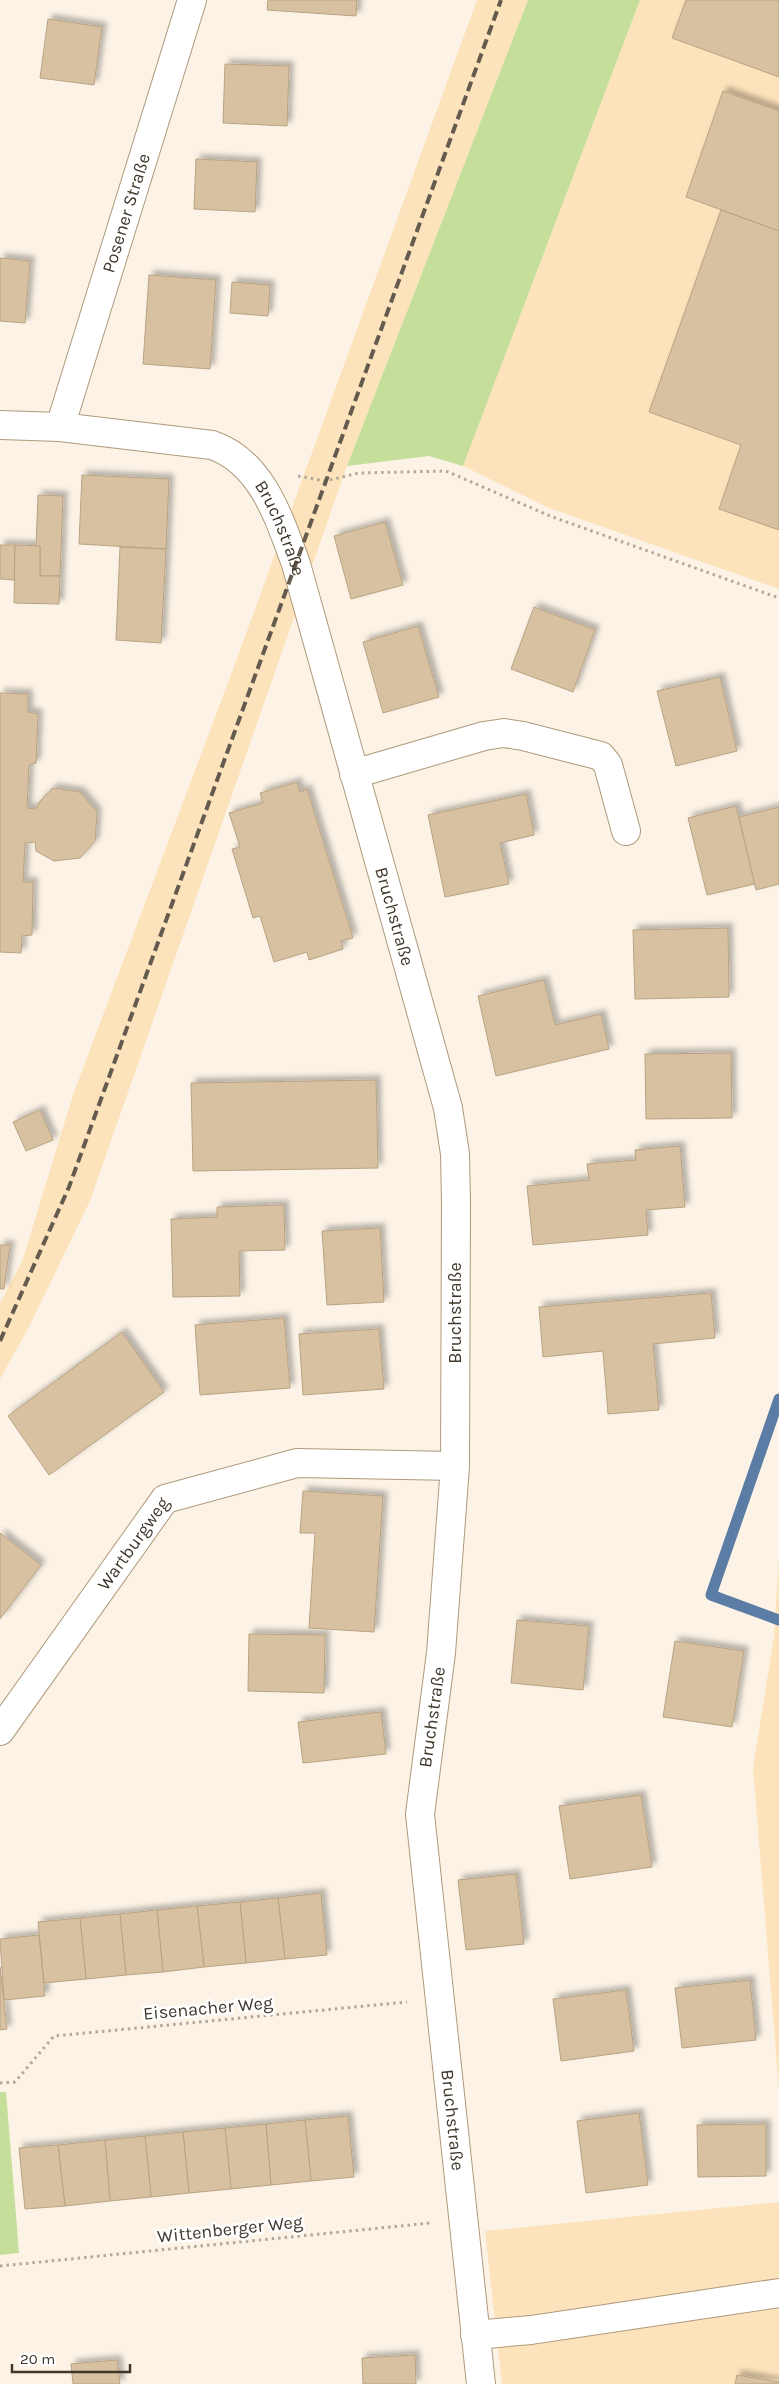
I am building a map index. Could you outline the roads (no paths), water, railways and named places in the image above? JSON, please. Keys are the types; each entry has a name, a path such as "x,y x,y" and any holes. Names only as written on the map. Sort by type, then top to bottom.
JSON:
{"street":[{"name":"Posener Straße","path":"60,427 192,0"},
{"name":"Bruchstraße","path":"0,425 60,427 212,445 227,450 245,464 261,483 280,521 296,564 448,1108 455,1154 455,1466 441,1653 420,1814 481,2384"},
{"path":"354,774 484,736 504,733 523,736 601,756 608,765 626,832"},
{"name":"Wartburgweg","path":"0,1731 165,1499 296,1463 455,1466"},
{"path":"475,2335 531,2330 779,2293"}],"waterway":[{"path":"779,1399 711,1595 779,1620"}],"railway":[{"path":"0,1341 69,1187 501,0"}]}
